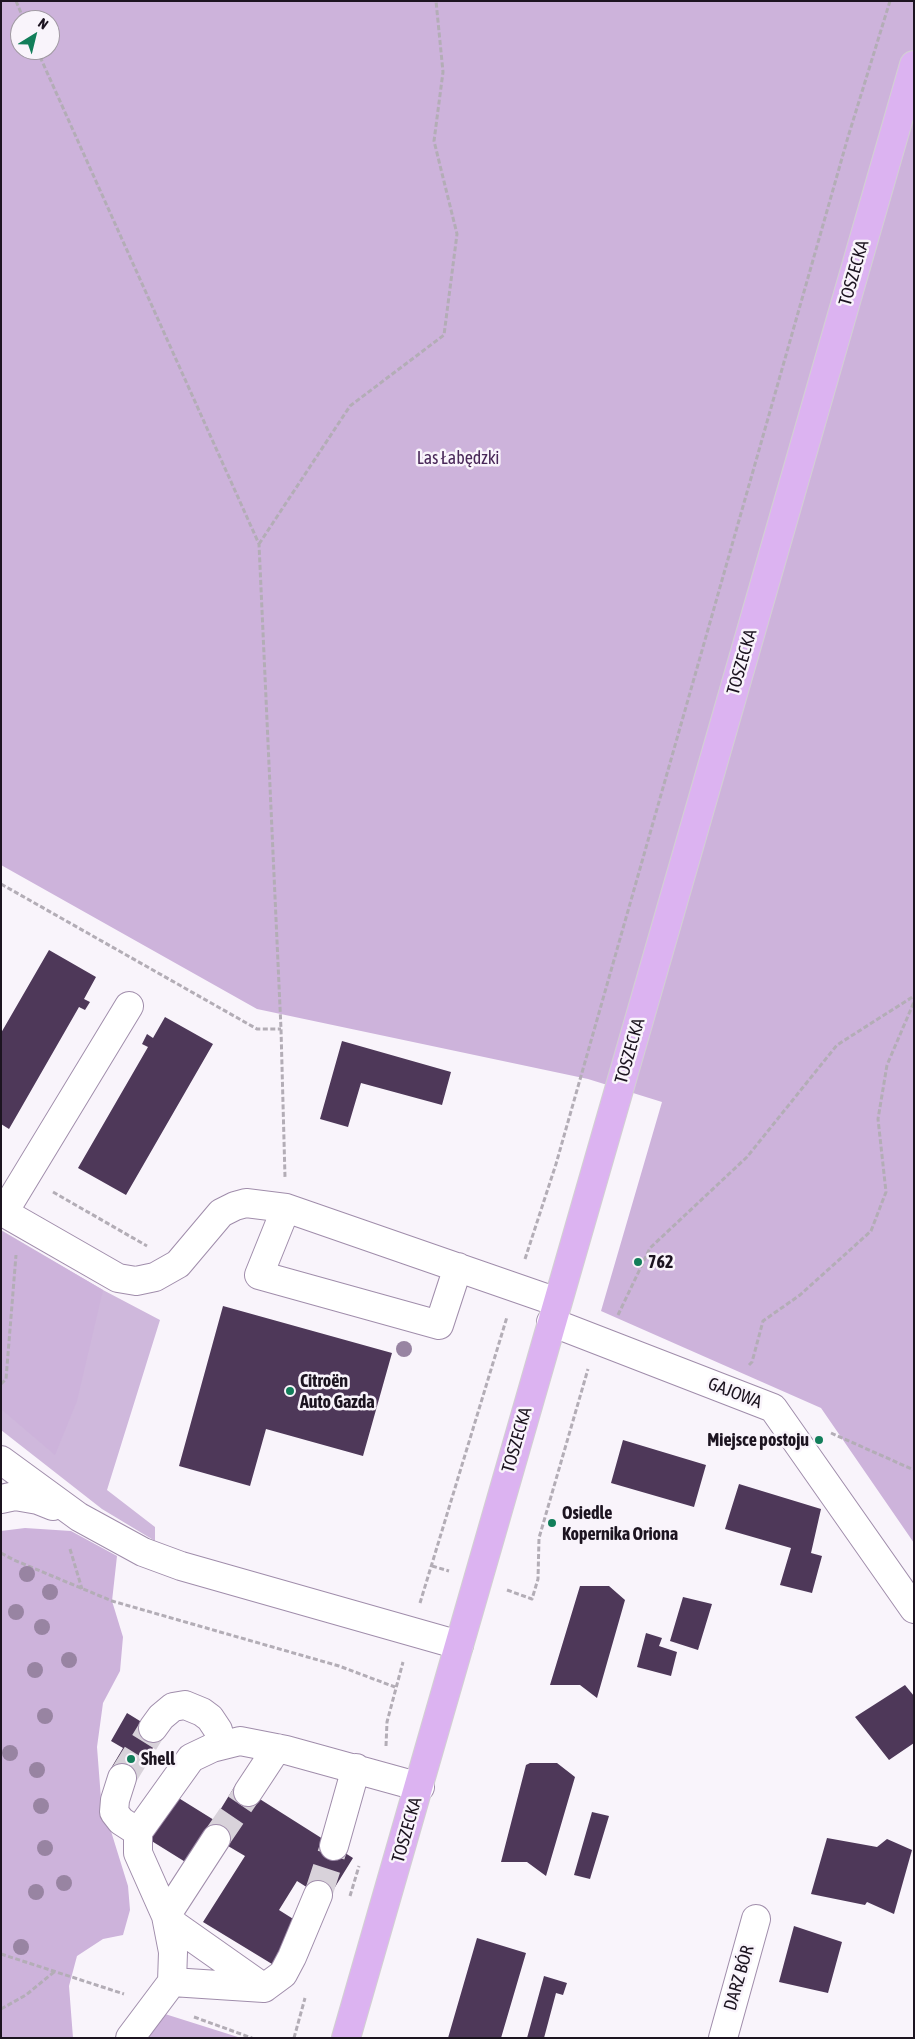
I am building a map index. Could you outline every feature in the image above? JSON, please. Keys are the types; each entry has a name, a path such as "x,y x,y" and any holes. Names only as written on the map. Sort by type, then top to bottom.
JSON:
{"main road":[{"name":"TOSZECKA","path":"346,2038 420,1787 554,1312 914,65"}],"street":[{"path":"129,1006 25,1177 8,1215 118,1278 136,1280 154,1277 178,1264"},
{"name":"GAJOWA","path":"178,1264 221,1213 246,1203 286,1208 516,1287 601,1341 773,1408 914,1609"},
{"path":"286,1208 259,1275 439,1325 458,1267"},
{"path":"1,1460 79,1517"},
{"path":"1,1499 15,1496 38,1500 79,1517 144,1552 181,1566 459,1645"},
{"path":"154,1728 161,1717 173,1706 185,1705 202,1712 210,1718 218,1730 222,1745"},
{"path":"130,2038 172,1982 173,1952 166,1916 138,1852 138,1832 192,1758 212,1748 240,1741 277,1748 356,1768 420,1787"},
{"path":"248,1792 277,1748"},
{"path":"334,1846 356,1768"},
{"path":"122,1778 115,1800 114,1812 121,1821 138,1832"},
{"path":"166,1916 216,1839"},
{"path":"172,1982 264,1988 283,1974 318,1895"},
{"path":"166,1916 176,1926 264,1988"},
{"name":"DARZ BÓR","path":"723,2038 756,1919"}],"path":[{"path":"259,544 350,406 444,335 457,234 434,141 443,72 436,1"},
{"path":"1,1552 14,1560 112,1601 339,1666 395,1687 516,1287 556,1164 848,137 890,1"},
{"path":"41,60 259,544 281,1030 286,1208"},
{"path":"1,884 257,1029 281,1030"},
{"path":"532,1599 538,1579 539,1538 601,1341 650,1248 747,1157 837,1045 914,996"},
{"path":"725,1389 752,1362 763,1320 800,1295 871,1231 886,1192 878,1120 887,1065 914,1002"},
{"path":"25,1177 178,1264"},
{"path":"1,1384 6,1379 8,1215"},
{"path":"830,1433 914,1470"},
{"path":"66,1542 72,1554 82,1589"},
{"path":"1,1954 126,1994"},
{"path":"1,2008 26,1995 54,1972"},
{"path":"188,2015 252,2038"}],"shaded area":[{"path":"1,1230 103,1290 160,1320 107,1490 155,1527 155,1541 102,1509 1,1430"}],"green space":[{"name":"Las Łabędzki","path":"1,1 914,1 914,1543 821,1408 601,1311 662,1102 588,1079 257,1009 1,865"},
{"path":"1,1231 103,1290 77,1401 55,1455 1,1409"},
{"path":"25,1528 71,1531 117,1556 112,1601 123,1637 120,1671 103,1703 97,1747 101,1799 128,1886 130,1910 123,1935 103,1939 77,1956 69,1986 73,2038 1,2038 1,1531"},
{"path":"165,2014 241,2038 143,2038"}],"building":[{"path":"49,950 96,977 84,999 90,1002 85,1010 79,1007 9,1129 1,1124 1,1033"},
{"path":"165,1017 213,1044 126,1195 78,1168 148,1047 142,1044 147,1034 153,1038"},
{"path":"342,1041 451,1072 442,1105 361,1083 348,1127 320,1119"},
{"name":"Citroën Auto Gazda","path":"223,1306 392,1353 363,1456 266,1429 250,1486 179,1466"},
{"path":"623,1440 706,1465 694,1507 611,1483"},
{"path":"739,1484 821,1509 811,1553 822,1556 812,1593 780,1585 791,1548 725,1529"},
{"path":"580,1586 609,1586 625,1600 597,1698 580,1685 550,1685"},
{"path":"683,1597 712,1604 698,1650 670,1641"},
{"path":"646,1633 662,1638 659,1646 677,1652 671,1676 637,1667"},
{"path":"905,1685 914,1696 914,1743 889,1760 855,1717"},
{"name":"Shell","path":"127,1713 161,1734 132,1784 110,1770 123,1748 111,1741"},
{"path":"530,1763 557,1763 575,1777 546,1876 527,1862 501,1862 526,1765"},
{"name":"Shell","path":"236,1784 353,1858 327,1900 297,1881 279,1910 298,1922 272,1964 203,1922 245,1856 206,1833 187,1863 150,1840 177,1797 214,1820"},
{"path":"592,1812 609,1816 590,1879 574,1875"},
{"path":"827,1838 877,1847 887,1839 912,1850 894,1914 867,1902 865,1905 811,1894"},
{"path":"794,1926 842,1942 828,1993 779,1982"},
{"path":"477,1938 526,1953 501,2038 448,2038"},
{"path":"544,1976 567,1983 563,1995 556,1993 544,2038 527,2038"}],"tunnel":[{"path":"122,1778 153,1728"},
{"path":"216,1839 248,1792"},
{"path":"318,1895 334,1846"}],"place":[{"name":"762","path":"638,1262"},
{"name":"Citroën Auto Gazda","path":"290,1391"},
{"name":"Miejsce postoju","path":"819,1440"},
{"name":"Osiedle Kopernika Oriona","path":"552,1523"},
{"name":"Shell","path":"131,1759"}]}
